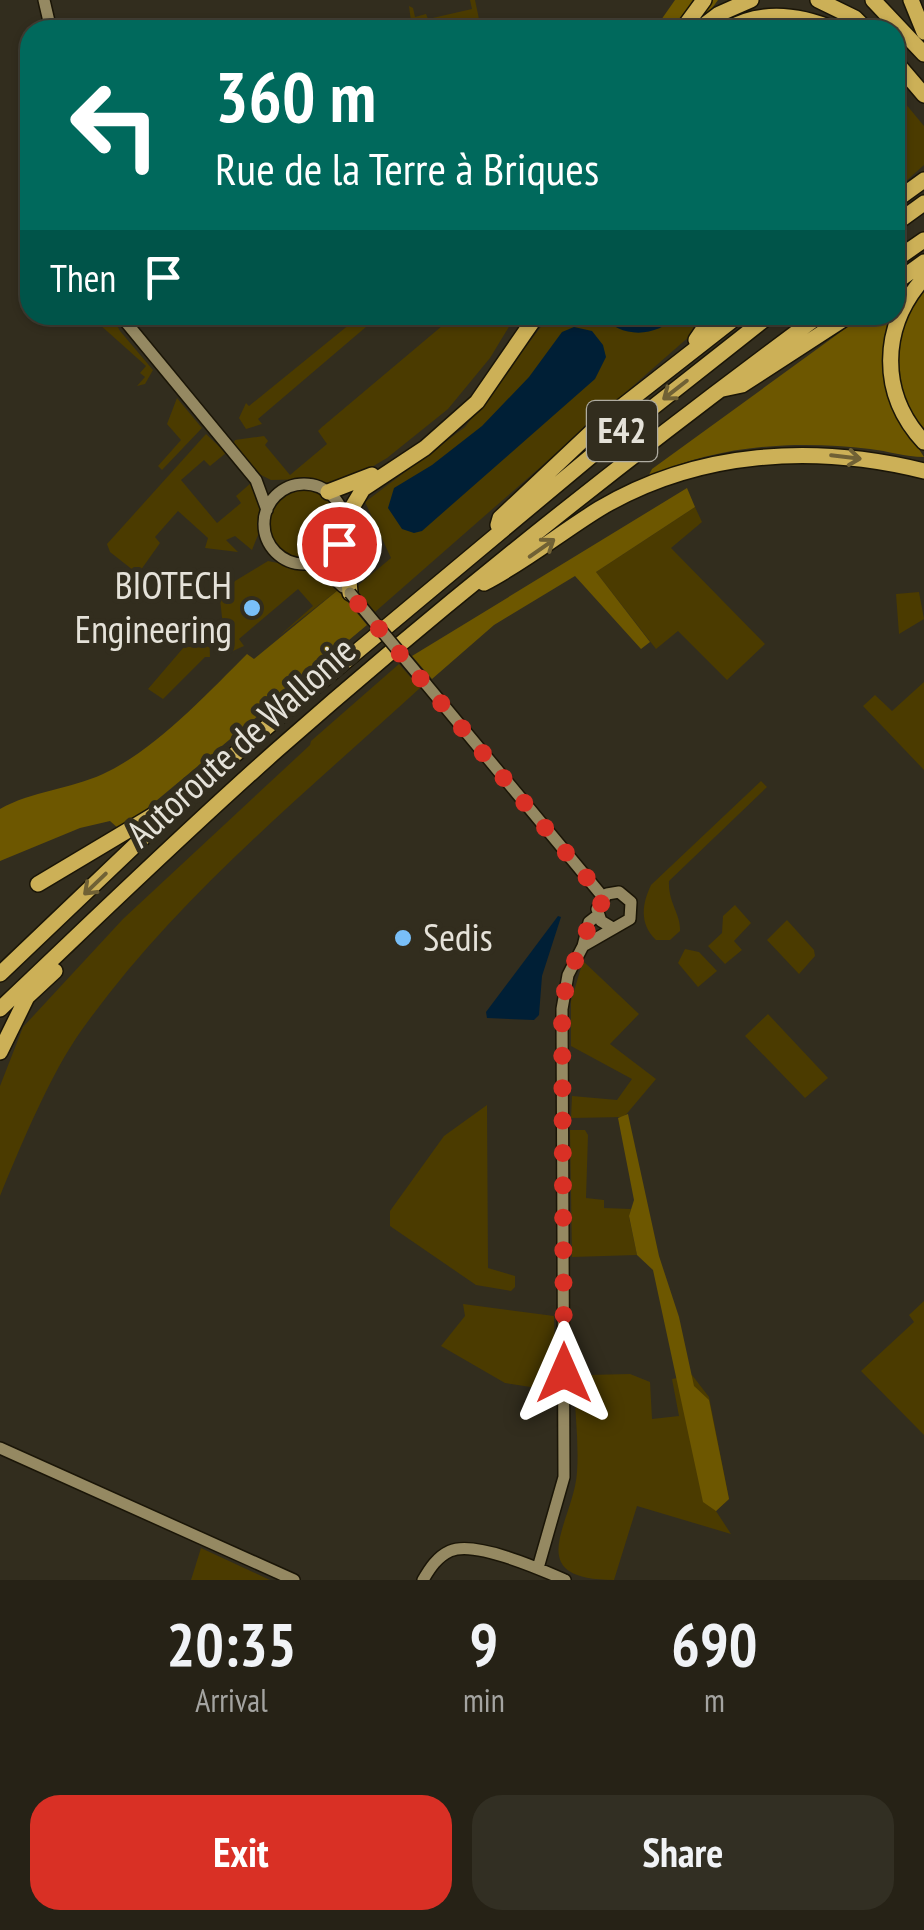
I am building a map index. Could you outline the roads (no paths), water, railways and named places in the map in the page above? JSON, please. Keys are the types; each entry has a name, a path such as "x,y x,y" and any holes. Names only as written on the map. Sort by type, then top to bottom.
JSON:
{"highway":[{"path":"711,20 751,0"},
{"path":"818,0 857,20"},
{"path":"874,0 893,20"},
{"path":"910,0 924,32"},
{"path":"753,20 784,16 814,20"},
{"path":"905,33 924,54"},
{"path":"905,72 922,92"},
{"path":"905,305 924,278"},
{"path":"328,492 360,482 431,434 487,374 518,325"},
{"path":"344,521 363,489 424,448 477,402 529,325"},
{"path":"682,358 706,325"},
{"path":"495,535 500,518 568,452 725,325"},
{"name":"Autoroute de Wallonie","path":"0,974 191,792 495,535 758,325"},
{"name":"Autoroute de Wallonie","path":"0,1009 277,750 458,596 714,392 806,325"},
{"path":"714,392 742,385 835,325"},
{"path":"896,325 889,370 902,412 924,442"},
{"path":"458,596 514,568 603,507 703,467 801,454 870,460 924,472"},
{"path":"350,594 350,530 366,496 382,477"},
{"path":"38,884 191,792"},
{"path":"0,1052 28,997 58,968 90,924"}],"main road":[{"path":"128,325 256,480 267,510"},
{"path":"256,480 287,488"},
{"path":"350,594 339,565 344,521 336,500 308,484 287,488 267,510 264,530 274,550 290,562 310,564 328,573 350,594 603,897"},
{"path":"310,564 322,560 339,544"},
{"path":"583,946 611,927 630,920 631,902 619,892 603,897"},
{"path":"538,1568 564,1476 562,1009 568,974 603,897"},
{"path":"598,915 611,927"},
{"path":"0,1448 294,1580"},
{"path":"423,1580 437,1560 459,1548 538,1568 565,1580"}],"water":[{"path":"613,325 665,325 639,333"},
{"path":"574,327 592,331 603,345 606,357 595,379 422,531 402,529 388,508 394,488 432,465 482,426 529,377 562,332"},
{"path":"561,917 542,976 539,1015 534,1020 487,1018 486,1012"}],"place":[{"name":"BIOTECH Engineering","path":"252,608"},
{"name":"Sedis","path":"403,938"}]}
